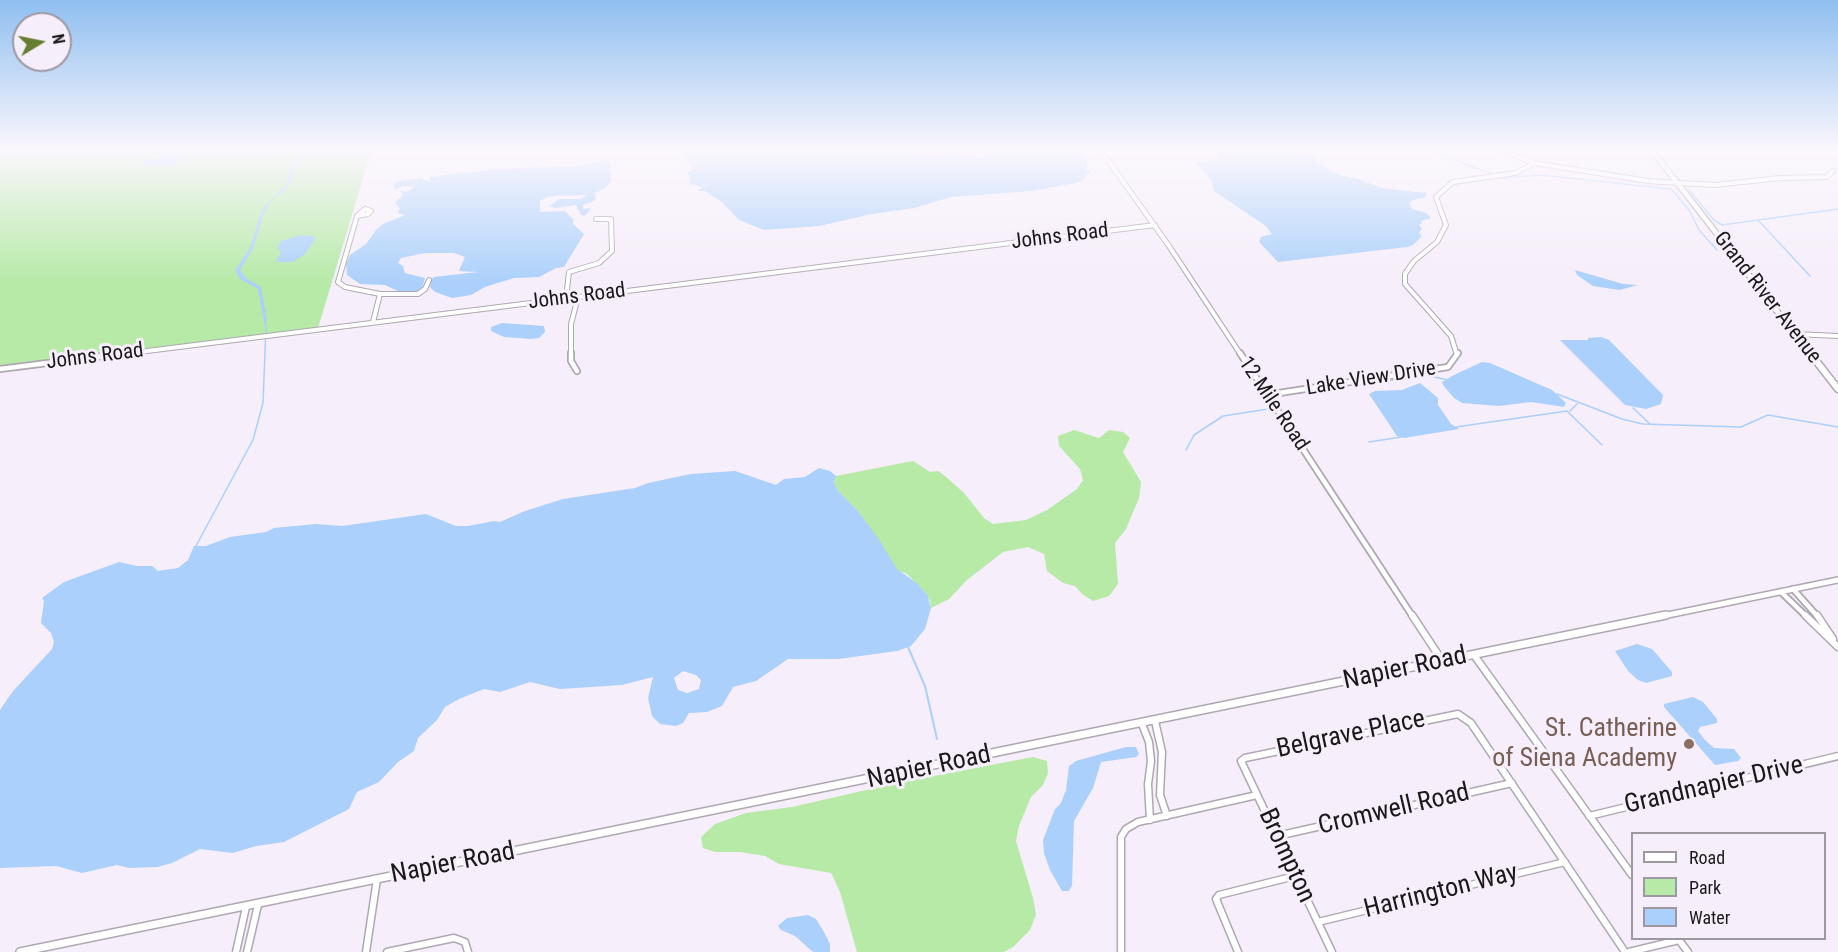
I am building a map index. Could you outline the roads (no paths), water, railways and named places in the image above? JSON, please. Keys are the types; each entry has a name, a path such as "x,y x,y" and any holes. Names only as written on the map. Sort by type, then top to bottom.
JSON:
{"main road":[{"name":"Grand River Avenue","path":"1686,193 1838,390"}],"street":[{"name":"12 Mile Road","path":"1132,193 1443,662"},
{"name":"Lake View Drive","path":"1266,395 1448,367 1458,354 1451,336 1405,284 1405,274 1414,261 1437,242 1446,225 1436,197 1440,193"},
{"path":"357,216 338,282 345,287 380,294 418,294 426,289 429,280"},
{"path":"566,298 569,272 599,263 612,251 611,219 596,219"},
{"name":"Johns Road","path":"0,369 1155,225"},
{"path":"373,322 380,294"},
{"path":"577,371 571,361 571,324 578,297"},
{"path":"1795,334 1838,336"},
{"name":"Napier Road","path":"20,952 1838,580"},
{"path":"1793,590 1817,615 1838,646"},
{"path":"1781,592 1838,646"},
{"path":"1474,655 1631,874"},
{"name":"Belgrave Place","path":"1241,761 1245,758 1450,714 1463,715 1471,723 1512,783"},
{"path":"1155,721 1162,752 1161,795 1167,816"},
{"path":"1142,724 1149,742 1151,761 1148,784 1150,820"},
{"name":"Grandnapier Drive","path":"1589,816 1838,756"},
{"name":"Brompton","path":"1241,761 1332,952"},
{"path":"1512,783 1627,952 1674,940"},
{"name":"Cromwell Road","path":"1277,837 1512,783"},
{"path":"1121,952 1120,837 1126,829 1138,822 1257,795"},
{"name":"Harrington Way","path":"1318,922 1565,862"},
{"path":"1238,952 1216,899 1219,895 1296,876"},
{"path":"366,952 376,879"},
{"path":"247,952 258,905"},
{"path":"236,952 246,907"},
{"path":"387,952 454,938 465,942 468,952"},
{"path":"1679,940 1688,952"}],"water":[{"path":"278,193 281,193 273,199 265,210 253,249 240,270 246,278 261,287 267,320 265,328 258,289 240,279 235,270 250,248 262,209"},
{"path":"402,193 595,193 596,200 583,205 583,209 591,208 585,216 581,215 576,205 555,208 550,206 559,199 580,199 587,195 549,196 540,201 540,212 565,211 573,219 573,224 584,234 564,267 556,268 539,277 514,278 485,287 471,295 452,298 435,292 430,287 431,280 434,277 478,272 459,271 465,257 454,253 425,253 401,258 398,263 403,266 405,273 425,278 422,288 416,292 400,292 385,285 360,284 347,275 346,264 350,255 366,244 383,224 405,215 398,213 400,208 395,203"},
{"path":"709,193 999,193 951,197 914,208 872,214 819,226 764,230 739,220 722,202"},
{"path":"1218,193 1427,193 1425,198 1409,203 1412,209 1426,213 1431,218 1421,221 1419,225 1422,229 1419,233 1422,236 1413,245 1407,247 1278,262 1259,242 1261,237 1272,234 1266,226"},
{"path":"300,235 314,236 316,239 305,254 293,262 276,262 281,252 277,248 281,241"},
{"path":"1575,270 1623,284 1638,285 1619,290 1593,286 1577,275"},
{"path":"502,323 544,326 545,332 539,338 531,339 504,337 491,331 491,327"},
{"path":"1601,337 1609,340 1663,395 1661,404 1646,409 1625,405 1560,340 1588,340 1588,338"},
{"path":"1482,362 1490,363 1552,390 1566,403 1564,407 1531,402 1499,406 1462,403 1454,398 1442,382"},
{"path":"1420,383 1438,398 1438,405 1451,424 1459,429 1404,438 1397,436 1369,394 1375,391 1402,390"},
{"path":"819,468 830,471 836,476 834,483 838,491 858,511 897,569 918,584 928,596 931,608 925,629 911,646 897,651 838,659 788,659 756,681 733,687 722,706 707,712 689,713 683,723 676,726 660,724 652,716 648,698 653,677 622,685 560,689 530,682 500,692 484,689 445,707 437,720 418,738 414,751 398,762 379,782 357,792 349,809 284,842 256,846 233,853 200,849 172,863 157,867 129,868 117,865 82,873 56,866 0,868 0,710 13,691 52,649 54,642 51,633 41,623 44,601 42,598 64,582 119,562 137,566 152,566 158,571 178,568 188,560 194,546 206,546 230,537 266,532 274,528 316,524 342,526 426,514 456,526 468,526 500,522 563,499 635,488 691,474 735,471 776,485 784,479 805,477","holes":["683,671 696,675 701,680 699,689 687,693 678,690 674,678"]},
{"path":"1637,644 1652,649 1672,672 1672,676 1646,683 1638,680 1628,671 1615,651"},
{"path":"1693,697 1703,702 1717,719 1717,723 1700,727 1698,731 1714,748 1734,749 1741,758 1738,761 1715,765 1664,707 1664,704"},
{"path":"1126,747 1136,747 1139,754 1136,757 1101,762 1093,788 1074,821 1072,885 1069,891 1062,891 1050,870 1044,853 1043,840 1055,809 1061,803 1066,790 1069,766 1076,761"},
{"path":"808,915 816,919 824,932 830,944 830,952 813,952 795,936 781,930 778,926 787,918"}],"waterway":[{"path":"1675,193 1689,210 1699,230 1717,250"},
{"path":"1692,193 1714,220 1722,225 1758,220"},
{"path":"1758,220 1838,209"},
{"path":"1758,220 1810,276"},
{"path":"196,546 253,440 263,403 266,326"},
{"path":"1355,386 1425,375 1448,380"},
{"path":"1557,394 1622,419 1643,424 1741,427 1768,415 1838,427"},
{"path":"1570,411 1577,404"},
{"path":"1633,408 1650,424"},
{"path":"1186,450 1194,435 1223,416 1268,409"},
{"path":"1456,427 1567,411 1602,445"},
{"path":"1369,442 1401,437"},
{"path":"908,647 925,686 937,739"}],"place":[{"name":"St. Catherine of Siena Academy","path":"1689,744"}]}
